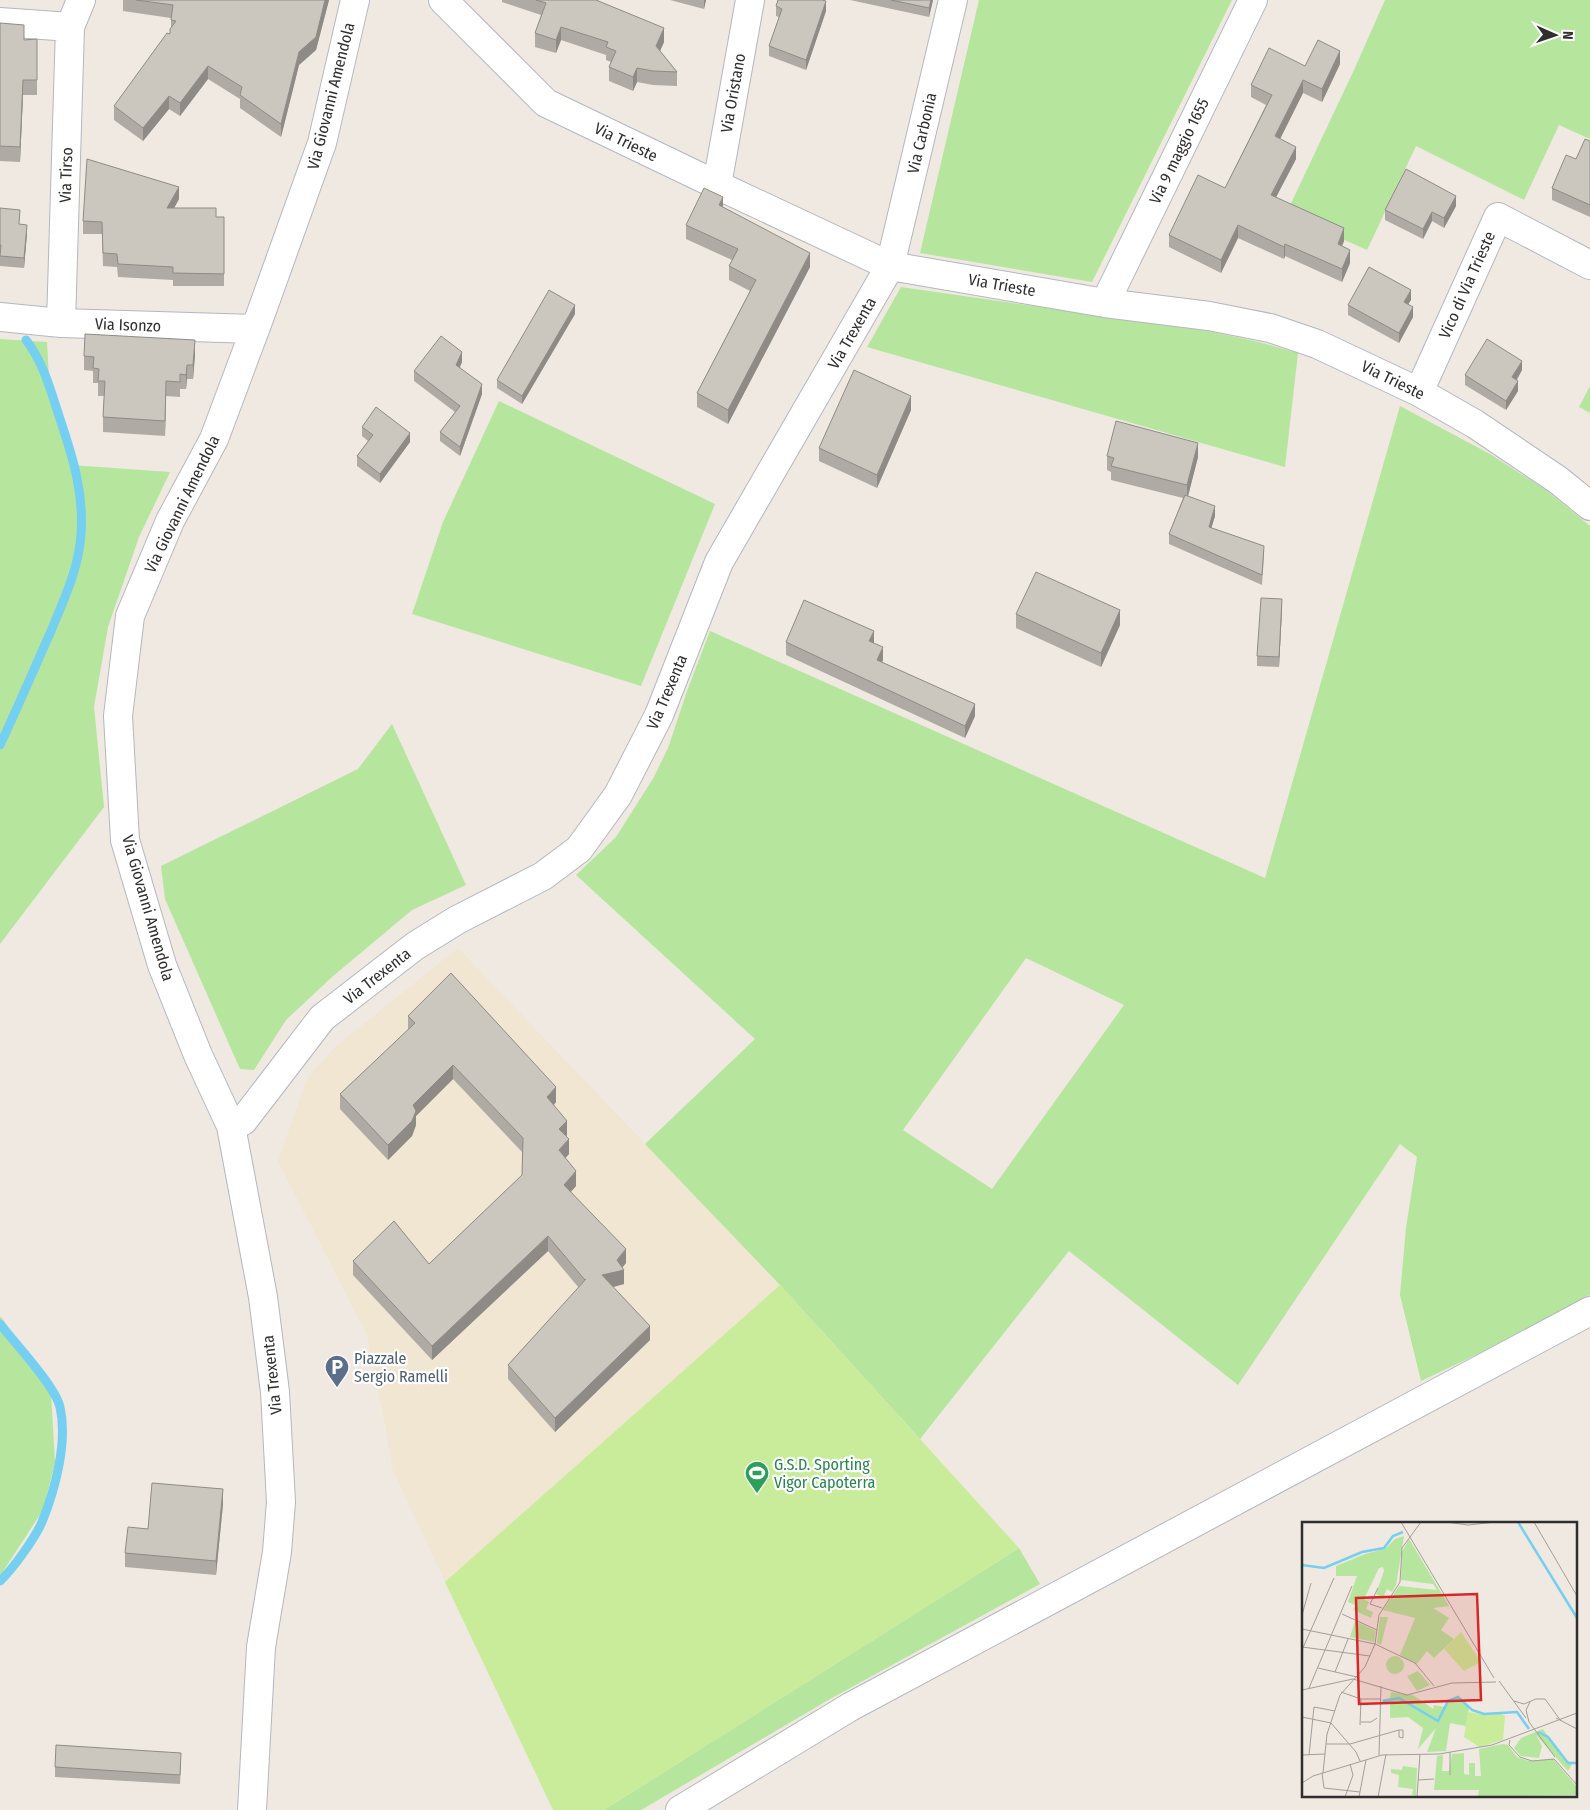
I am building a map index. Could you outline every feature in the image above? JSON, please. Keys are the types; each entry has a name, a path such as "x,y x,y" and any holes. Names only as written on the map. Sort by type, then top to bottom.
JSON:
{"street":[{"name":"Via Tirso","path":"61,323 70,26 81,0"},
{"name":"Via Giovanni Amendola","path":"231,1126 198,1055 162,965 125,840 118,716 130,616 170,521 214,439 256,329 322,143 355,0"},
{"name":"Via Trieste","path":"443,0 546,103 890,266 1105,303 1209,316 1270,328 1318,344 1419,392 1475,424 1558,480 1590,506"},
{"name":"Via Oristano","path":"717,185 750,0"},
{"name":"Via Carbonia","path":"890,266 953,0"},
{"name":"Via 9 maggio 1655","path":"1105,303 1253,0"},
{"path":"0,22 70,26"},
{"name":"Vico di Via Trieste","path":"1419,392 1498,217 1590,265"},
{"name":"Via Trexenta","path":"252,1810 261,1647 277,1552 281,1502 275,1392 264,1307 231,1126 243,1121 322,1018 415,946 457,920 543,876 580,849 618,795 659,715 719,562 890,266"},
{"name":"Via Isonzo","path":"0,317 61,323 256,329"},
{"path":"680,1810 850,1707 1590,1311"}],"shaded area":[{"path":"458,948 780,1285 445,1582 393,1470 384,1418 370,1358 368,1337 278,1161 307,1079 335,1047"}],"green space":[{"path":"979,0 1232,0 1092,282 920,253"},
{"path":"1385,0 1590,0 1590,139 1559,125 1524,200 1416,146 1367,250 1286,214"},
{"path":"901,287 1208,331 1298,353 1285,467 867,347"},
{"path":"0,339 47,342 50,395 71,465 170,472 139,537 108,627 94,707 104,807 0,944"},
{"path":"1590,386 1590,413 1579,407"},
{"path":"499,401 715,504 641,686 412,614 443,522"},
{"path":"1400,406 1490,454 1546,490 1590,526 1590,1295 1535,1327 1421,1381 1400,1295 1406,1228 1417,1157 1400,1144 1238,1385 1069,1251 920,1439 780,1285 645,1144 755,1039 576,875 616,837 654,777 668,748 710,631 1265,878","holes":["1026,958 1124,1005 992,1189 903,1130"]},
{"path":"392,724 466,885 412,910 332,977 286,1020 254,1070 240,1069 165,899 161,866 358,769"},
{"name":"G.S.D. Sporting Vigor Capoterra","path":"780,1285 1019,1548 604,1810 553,1810 445,1582"},
{"path":"0,1317 51,1393 55,1463 43,1510 0,1576"},
{"path":"1019,1548 1040,1584 830,1699 641,1810 604,1810"}],"building":[{"path":"136,0 325,0 316,37 299,52 281,124 240,95 242,87 208,66 180,103 169,96 143,128 114,106 167,33 170,34 170,29 176,21 171,20 173,5"},
{"path":"536,0 596,0 664,28 656,46 677,72 637,68 633,77 609,67 616,51 606,47 608,42 561,27 556,40 535,33 546,3"},
{"path":"778,0 826,1 806,60 769,46 782,9 776,6"},
{"path":"891,0 931,0 929,8"},
{"path":"0,23 24,25 24,40 37,39 37,80 23,80 20,147 0,146"},
{"path":"1318,40 1340,51 1322,89 1303,80 1275,136 1296,147 1271,195 1344,228 1338,244 1350,250 1342,269 1285,244 1284,247 1238,225 1221,260 1169,235 1198,175 1225,188 1272,95 1251,85 1269,48 1305,66"},
{"path":"1585,139 1590,141 1590,205 1552,188 1566,155 1576,159"},
{"path":"87,159 179,187 167,208 216,208 216,217 224,217 224,274 173,273 173,267 118,264 117,254 103,253 102,222 83,221"},
{"path":"1406,169 1456,196 1444,218 1432,212 1423,229 1385,210"},
{"path":"704,188 723,197 719,205 810,253 728,410 697,393 756,280 729,266 738,249 686,225"},
{"path":"0,208 20,210 19,224 27,225 24,258 0,256"},
{"path":"1369,267 1411,290 1404,302 1413,307 1399,333 1348,305"},
{"path":"549,290 575,305 522,396 497,380"},
{"path":"85,334 195,340 193,365 187,365 186,375 180,374 180,382 166,381 165,421 103,417 105,381 98,381 99,369 93,368 94,357 84,356"},
{"path":"441,336 462,352 456,365 482,384 460,447 440,432 460,406 414,371"},
{"path":"1487,339 1522,361 1512,377 1518,381 1506,401 1465,375"},
{"path":"854,370 911,396 877,475 819,448"},
{"path":"376,407 410,433 380,474 357,456 373,435 362,427"},
{"path":"1116,421 1198,443 1187,485 1111,466 1114,458 1107,456"},
{"path":"1185,495 1215,506 1209,527 1264,546 1262,575 1169,534"},
{"path":"1036,572 1120,610 1101,653 1016,614"},
{"path":"1261,598 1282,599 1279,657 1257,656"},
{"path":"804,600 874,631 869,641 883,647 877,660 975,704 965,726 786,642"},
{"path":"451,973 556,1087 547,1097 567,1121 559,1129 569,1139 559,1150 576,1171 564,1185 626,1249 617,1260 624,1270 602,1275 650,1326 555,1418 508,1365 586,1279 548,1236 432,1346 353,1261 394,1221 429,1264 522,1175 523,1138 453,1065 413,1105 416,1111 412,1121 388,1145 340,1094 415,1023 408,1016"},
{"path":"152,1483 223,1489 216,1561 125,1553 128,1527 148,1529"},
{"path":"56,1745 181,1753 180,1775 55,1767"}],"waterway":[{"path":"0,745 66,595 80,547 81,534 81,504 69,448 46,378 38,358 26,340"},
{"path":"0,1324 51,1388 57,1398 62,1421 59,1466 42,1522 23,1553 0,1581"}],"place":[{"name":"Piazzale Sergio Ramelli","path":"337,1388"},
{"name":"G.S.D. Sporting Vigor Capoterra","path":"757,1494"}]}
